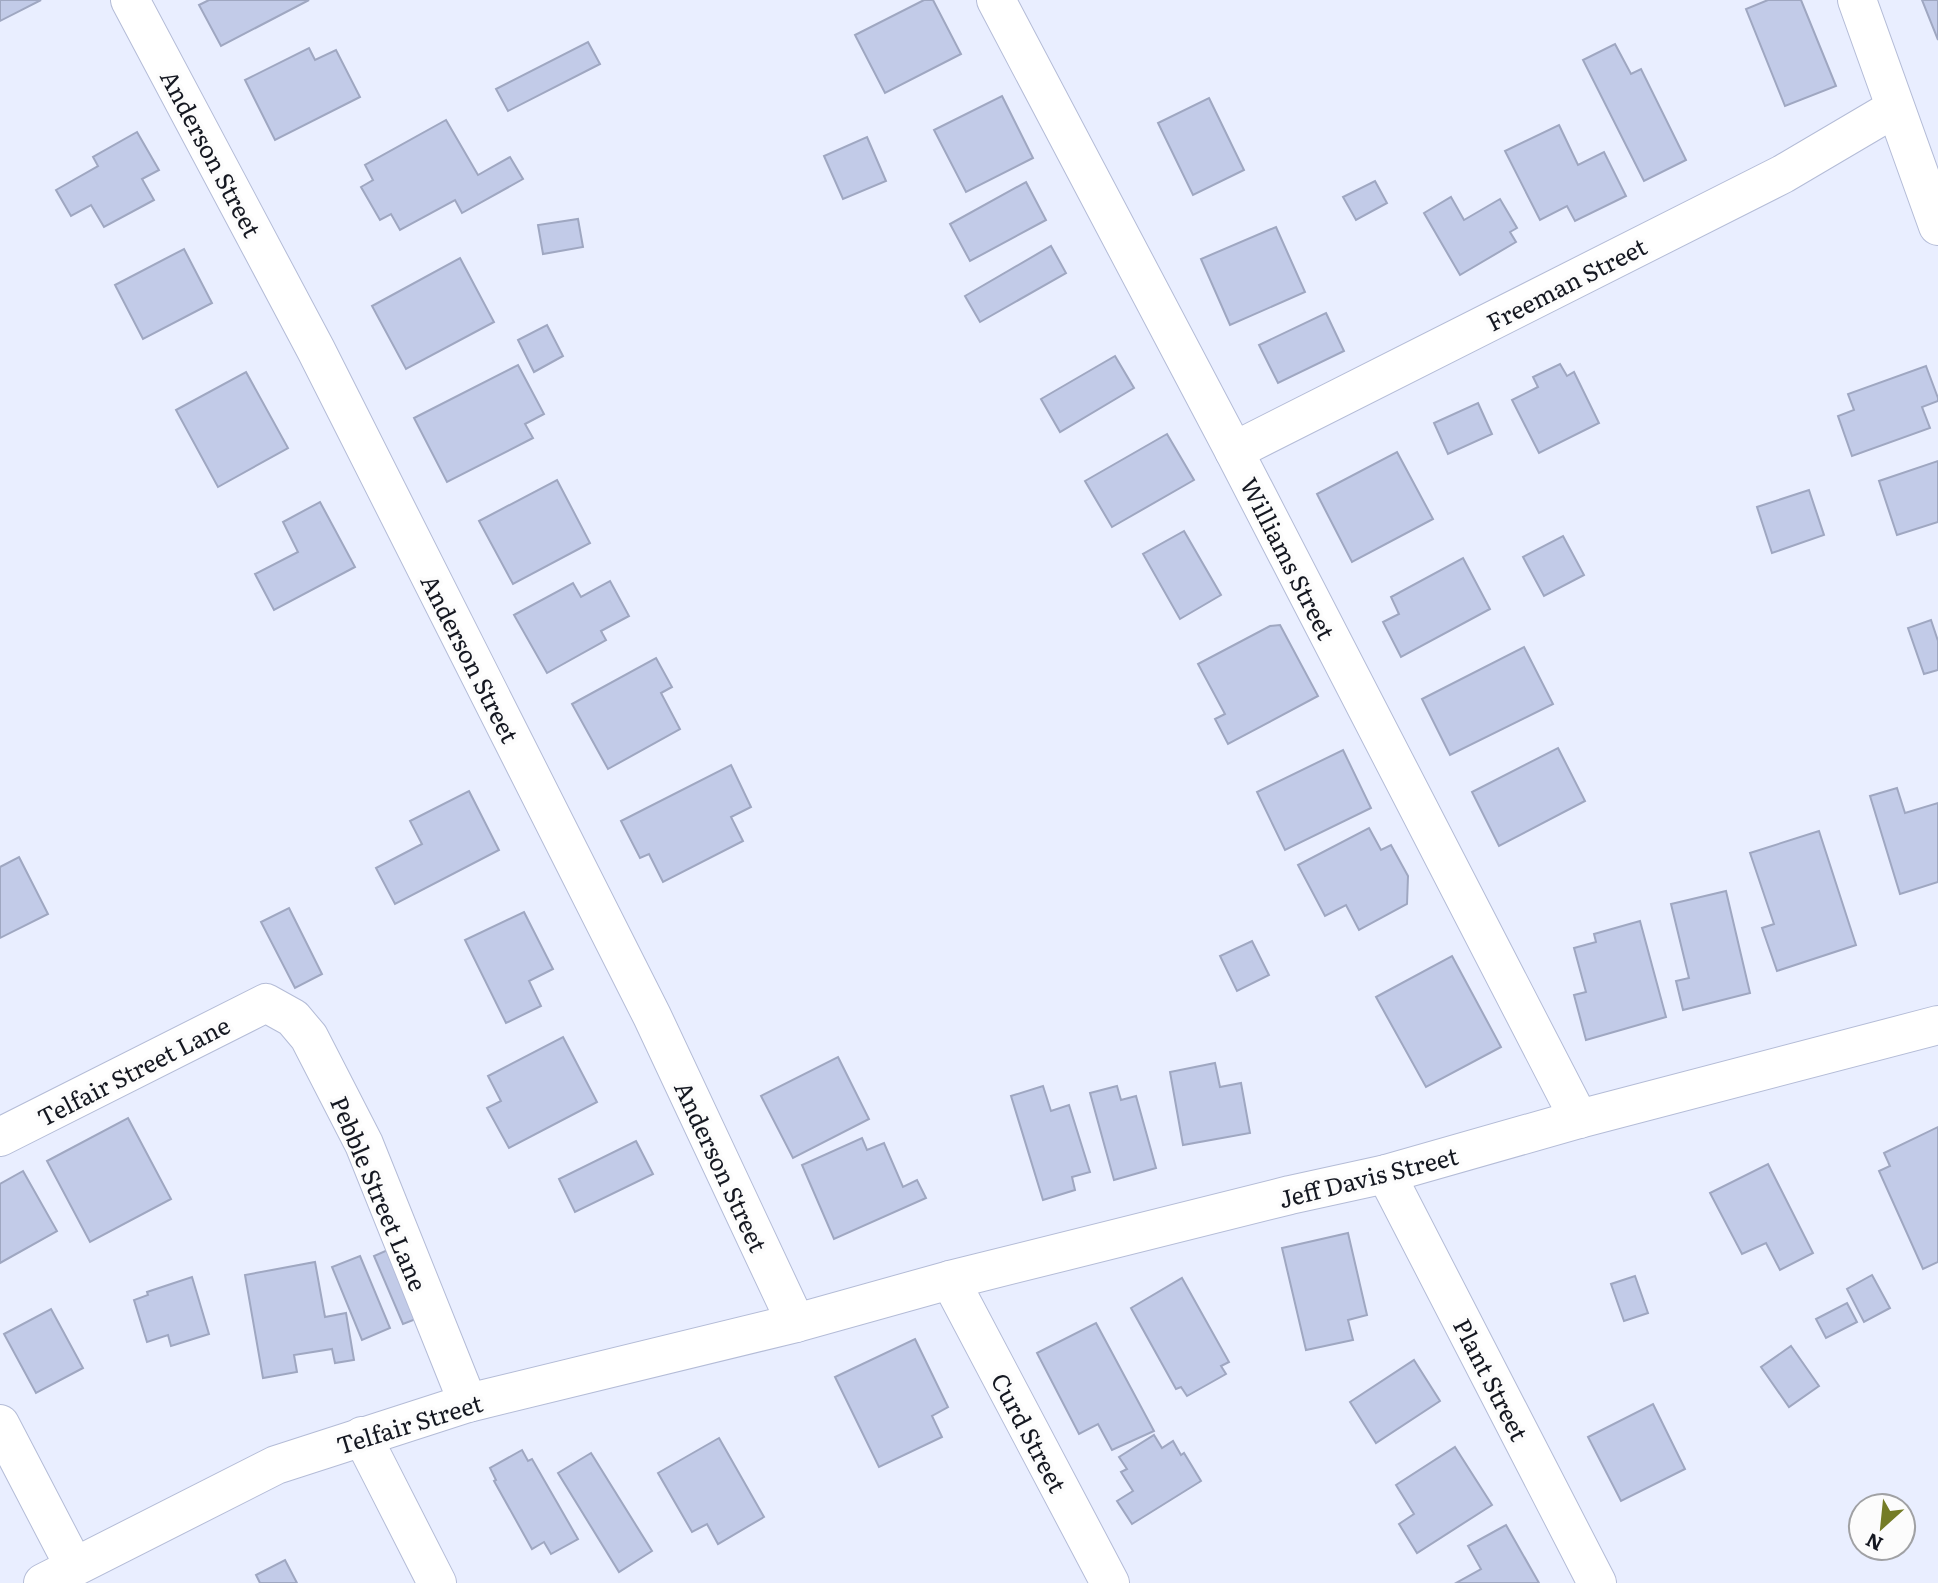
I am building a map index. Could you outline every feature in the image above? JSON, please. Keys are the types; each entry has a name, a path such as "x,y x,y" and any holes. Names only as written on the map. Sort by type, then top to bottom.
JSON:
{"street":[{"name":"Anderson Street","path":"130,0 316,350 652,1016 796,1323"},
{"name":"Williams Street","path":"996,0 1234,451 1579,1119"},
{"path":"1857,0 1938,226"},
{"name":"Freeman Street","path":"1234,451 1783,174 1895,108"},
{"name":"Telfair Street Lane","path":"0,1137 266,1003"},
{"name":"Pebble Street Lane","path":"266,1003 293,1018 309,1037 363,1144 468,1403"},
{"name":"Jeff Davis Street","path":"796,1323 950,1280 1290,1195 1386,1174 1579,1119 1938,1025"},
{"name":"Plant Street","path":"1386,1174 1597,1583"},
{"name":"Curd Street","path":"950,1280 1110,1583"},
{"name":"Telfair Street","path":"59,1575 276,1465 468,1403 796,1323"},
{"path":"0,1424 59,1575"},
{"path":"362,1436 438,1583"}],"building":[{"path":"0,0 41,0 0,21"},
{"path":"209,0 309,0 221,46 199,5"},
{"path":"924,0 933,0 961,54 885,93 855,35"},
{"path":"1768,0 1801,0 1836,86 1785,106 1746,9"},
{"path":"1922,0 1938,0 1938,40"},
{"path":"588,42 600,64 508,111 496,89"},
{"path":"1615,44 1631,74 1641,69 1686,160 1644,181 1583,60"},
{"path":"309,48 315,60 336,50 360,97 275,140 245,80"},
{"path":"1002,96 1033,158 966,192 934,130"},
{"path":"1209,98 1244,170 1193,195 1158,123"},
{"path":"446,120 478,175 510,157 523,179 462,213 455,200 400,230 391,214 380,220 361,187 373,180 365,165"},
{"path":"1559,125 1578,165 1604,152 1626,196 1575,221 1567,206 1540,220 1505,151"},
{"path":"137,132 159,170 142,179 154,200 104,227 91,205 71,216 56,190 98,166 93,157"},
{"path":"867,137 886,181 843,199 824,156"},
{"path":"1375,181 1387,203 1356,220 1343,197"},
{"path":"1026,182 1046,220 970,261 950,224"},
{"path":"1451,197 1464,220 1500,199 1517,228 1510,232 1516,242 1460,275 1424,213"},
{"path":"578,219 583,247 543,254 538,225"},
{"path":"1276,227 1305,292 1230,325 1201,259"},
{"path":"1051,246 1066,273 980,322 965,296"},
{"path":"184,249 212,303 143,339 115,285"},
{"path":"460,258 494,322 406,369 372,306"},
{"path":"1326,313 1344,351 1278,383 1259,345"},
{"path":"547,325 563,356 534,372 518,340"},
{"path":"1115,356 1134,388 1060,432 1041,399"},
{"path":"1560,364 1567,376 1574,372 1599,423 1539,453 1512,400 1538,387 1533,377"},
{"path":"518,365 544,414 525,424 533,438 447,482 414,418"},
{"path":"1926,366 1938,398 1938,401 1922,407 1930,428 1852,456 1838,416 1854,410 1848,394"},
{"path":"246,372 288,448 218,487 176,410"},
{"path":"1478,403 1492,434 1448,454 1434,423"},
{"path":"1167,434 1194,480 1112,527 1085,481"},
{"path":"1397,452 1433,519 1352,562 1317,494"},
{"path":"1938,461 1938,522 1897,535 1879,481"},
{"path":"557,480 590,543 513,584 479,521"},
{"path":"1809,490 1824,535 1772,553 1757,507"},
{"path":"320,502 355,567 274,610 255,574 298,552 283,522"},
{"path":"1184,531 1221,595 1180,619 1143,554"},
{"path":"1563,536 1584,575 1544,596 1523,557"},
{"path":"1463,558 1490,609 1401,657 1383,622 1399,614 1391,597"},
{"path":"610,581 629,616 601,631 606,640 547,673 514,615 573,583 581,597"},
{"path":"1931,620 1938,641 1938,670 1924,674 1908,628"},
{"path":"1280,625 1318,696 1228,744 1215,719 1225,714 1198,664 1270,626"},
{"path":"1524,647 1553,704 1450,755 1422,699"},
{"path":"656,658 672,687 661,693 680,729 608,769 572,704"},
{"path":"1558,748 1585,801 1499,846 1472,792"},
{"path":"1343,750 1371,808 1285,850 1257,792"},
{"path":"731,765 751,807 731,817 743,841 663,882 649,854 640,858 621,821"},
{"path":"1897,788 1905,813 1938,803 1938,882 1900,894 1870,796"},
{"path":"469,791 499,850 395,904 376,868 422,844 410,821"},
{"path":"1369,828 1381,850 1391,845 1408,876 1407,904 1359,930 1346,905 1325,916 1298,865"},
{"path":"1819,831 1856,945 1777,971 1762,928 1774,924 1750,853"},
{"path":"19,857 48,914 0,938 0,867"},
{"path":"1726,891 1750,993 1683,1010 1676,981 1689,978 1671,904"},
{"path":"289,908 322,974 295,988 261,922"},
{"path":"524,912 553,969 529,981 541,1006 506,1023 465,940"},
{"path":"1640,921 1666,1017 1586,1040 1574,995 1586,992 1574,948 1596,942 1594,934"},
{"path":"1252,941 1269,975 1237,991 1220,956"},
{"path":"1452,956 1501,1047 1426,1087 1376,997"},
{"path":"563,1037 597,1102 509,1148 487,1108 501,1101 488,1076"},
{"path":"838,1057 869,1119 793,1158 761,1096"},
{"path":"1215,1063 1220,1087 1241,1083 1250,1133 1183,1145 1170,1072"},
{"path":"1043,1086 1051,1111 1069,1105 1090,1172 1072,1177 1075,1190 1043,1200 1011,1096"},
{"path":"1117,1086 1121,1100 1136,1096 1156,1168 1114,1180 1090,1093"},
{"path":"128,1118 171,1199 90,1242 47,1161"},
{"path":"1938,1127 1938,1262 1923,1269 1879,1171 1890,1166 1884,1153"},
{"path":"862,1138 867,1150 884,1143 903,1187 917,1180 926,1198 834,1239 802,1165"},
{"path":"636,1141 653,1174 575,1212 559,1179"},
{"path":"1768,1164 1813,1253 1780,1270 1766,1243 1742,1254 1710,1193"},
{"path":"23,1171 57,1231 0,1263 0,1184"},
{"path":"1348,1233 1367,1315 1348,1320 1353,1340 1306,1350 1282,1248"},
{"path":"399,1245 429,1314 403,1324 374,1256"},
{"path":"360,1256 390,1328 362,1340 332,1267"},
{"path":"315,1262 325,1317 346,1313 354,1360 335,1363 332,1349 294,1355 297,1372 263,1378 245,1275"},
{"path":"1872,1275 1890,1308 1864,1322 1847,1289"},
{"path":"1635,1276 1648,1313 1624,1321 1611,1284"},
{"path":"192,1277 209,1334 171,1346 168,1335 147,1342 134,1300 148,1295 147,1292"},
{"path":"1182,1278 1229,1362 1221,1366 1226,1374 1187,1396 1181,1387 1176,1389 1131,1308"},
{"path":"1847,1303 1857,1322 1826,1338 1816,1319"},
{"path":"51,1309 83,1368 36,1393 4,1334"},
{"path":"1096,1323 1154,1431 1112,1450 1098,1424 1079,1434 1037,1353"},
{"path":"915,1339 948,1407 932,1416 942,1437 879,1467 835,1377"},
{"path":"1791,1346 1819,1386 1789,1407 1761,1367"},
{"path":"1414,1360 1440,1401 1376,1443 1350,1402"},
{"path":"1653,1404 1685,1469 1621,1501 1588,1437"},
{"path":"1154,1435 1162,1448 1173,1441 1181,1455 1184,1453 1201,1481 1132,1524 1117,1501 1133,1491 1121,1472 1127,1469 1119,1457"},
{"path":"719,1438 764,1517 718,1544 707,1524 692,1532 658,1473"},
{"path":"1455,1447 1492,1505 1417,1553 1399,1524 1414,1514 1396,1485"},
{"path":"522,1450 528,1461 532,1459 578,1539 551,1554 544,1542 532,1549 494,1481 496,1480 490,1468"},
{"path":"591,1453 652,1551 619,1572 558,1473"},
{"path":"1506,1525 1539,1583 1456,1583 1481,1569 1468,1546"},
{"path":"285,1560 297,1583 260,1583 256,1575"}]}
